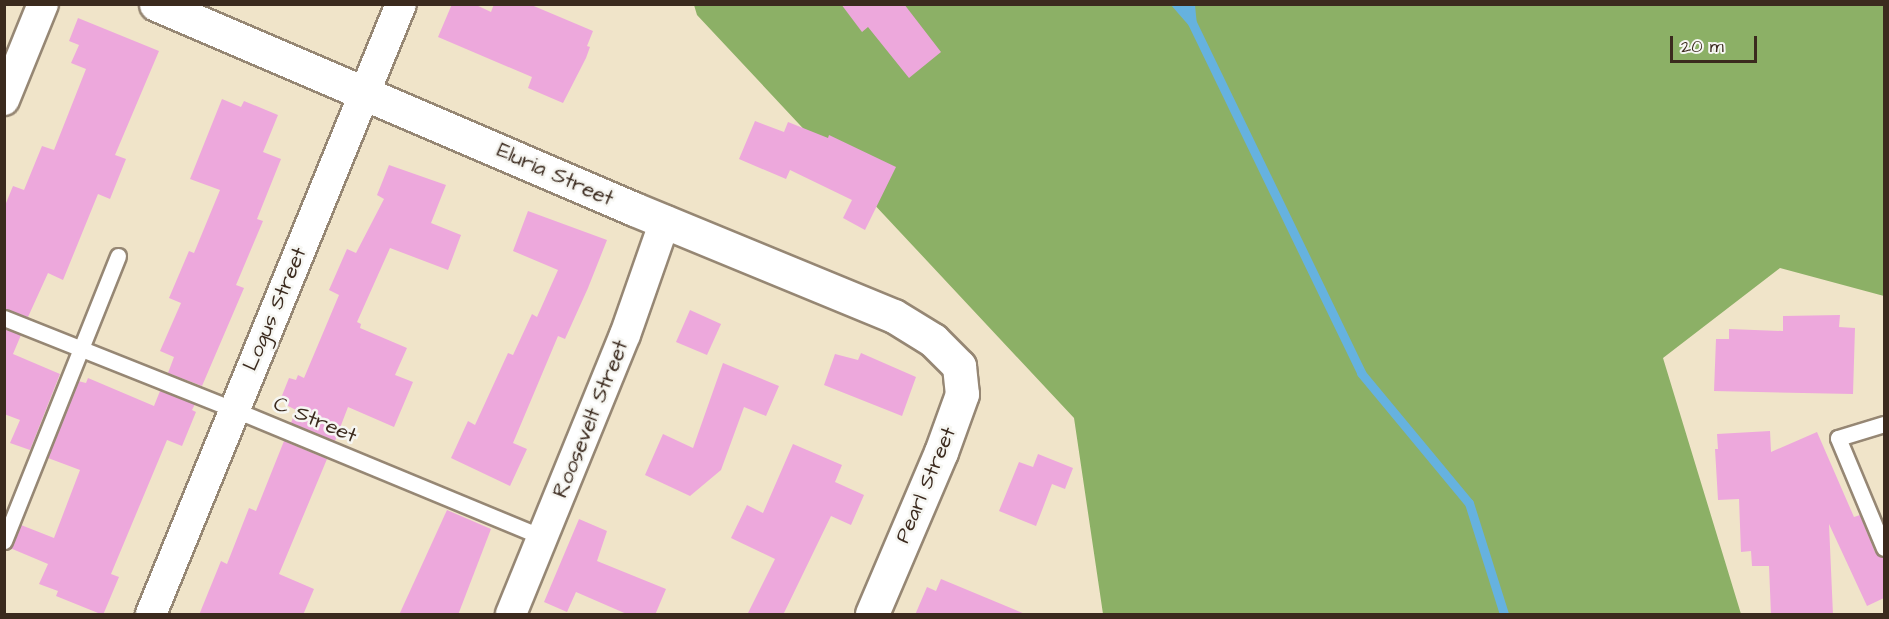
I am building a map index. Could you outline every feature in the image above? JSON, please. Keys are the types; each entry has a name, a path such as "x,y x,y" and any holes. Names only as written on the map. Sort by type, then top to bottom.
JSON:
{"street":[{"path":"4,100 44,4"},
{"name":"Eluria Street","path":"156,4 894,316 933,340 949,355"},
{"name":"Logus Street","path":"151,615 233,409 401,4"},
{"name":"Roosevelt Street","path":"512,615 625,335 665,221"},
{"name":"Pearl Street","path":"872,615 962,394 959,366 949,355"}],"lane":[{"path":"4,541 118,256"},
{"name":"C Street","path":"4,318 233,409 542,537"},
{"path":"1884,424 1838,438 1884,548"}],"green space":[{"path":"694,5 1884,5 1884,296 1780,268 1663,358 1741,614 1103,614 1074,418 697,15"}],"water":[{"path":"1171,5 1195,5 1198,36"}],"building":[{"path":"452,4 474,4 491,12 494,4 529,4 593,31 587,46 590,47 586,58 563,103 528,88 532,77 438,37"},
{"path":"841,4 904,4 941,52 909,78 868,27 862,32"},
{"path":"78,18 159,51 115,155 126,159 110,199 98,194 63,280 48,273 28,317 4,309 4,208 13,186 24,190 42,146 54,150 86,69 71,63 79,45 69,41"},
{"path":"222,99 241,107 244,101 278,115 263,152 281,159 257,219 263,221 236,285 244,288 202,386 168,373 174,357 160,351 181,303 169,298 189,251 194,253 220,190 190,179"},
{"path":"755,121 784,132 788,122 828,138 829,135 896,167 865,230 843,218 852,200 790,170 786,179 739,159"},
{"path":"389,165 446,185 431,223 461,235 448,270 390,248 357,322 361,324 360,328 407,348 395,375 413,382 394,427 348,407 335,441 291,423 296,410 286,405 288,401 281,398 289,378 296,380 298,375 304,378 339,295 329,290 347,249 356,253 384,199 377,195"},
{"path":"528,211 607,240 565,339 558,336 513,443 527,449 510,486 451,458 468,421 475,425 508,353 513,355 532,314 537,317 558,270 513,251"},
{"path":"690,310 721,324 707,355 676,342"},
{"path":"1840,315 1839,327 1855,328 1853,394 1714,391 1716,339 1729,339 1729,329 1783,331 1783,316"},
{"path":"4,329 21,335 13,354 60,374 30,450 10,443 20,420 4,414"},
{"path":"861,353 916,377 902,416 824,385 835,354 858,360"},
{"path":"723,363 779,386 766,416 744,407 721,470 690,496 645,475 663,434 693,448"},
{"path":"88,378 154,406 160,391 195,404 192,410 196,412 182,446 167,440 111,574 119,577 103,615 56,596 58,591 39,584 48,564 10,548 21,525 54,538 80,470 48,458 78,381 86,383"},
{"path":"1770,431 1771,452 1817,432 1854,517 1860,515 1875,552 1884,558 1884,598 1867,606 1829,524 1833,615 1771,615 1769,566 1752,566 1751,551 1741,552 1739,499 1718,500 1715,449 1718,449 1717,434"},
{"path":"284,441 327,459 279,574 314,589 303,615 199,615 221,561 227,564 249,508 256,511"},
{"path":"793,444 842,465 835,482 864,495 851,525 831,516 783,615 747,615 775,559 731,538 747,505 763,513"},
{"path":"1038,454 1073,468 1065,489 1052,484 1036,526 999,511 1019,462 1033,467"},
{"path":"447,510 491,529 458,615 399,615"},
{"path":"579,519 607,531 597,561 666,589 655,615 629,615 576,592 567,612 544,602"},
{"path":"941,579 1025,615 915,615 927,587 936,591"}],"waterway":[{"path":"1183,4 1361,373 1469,503 1504,614"}]}
